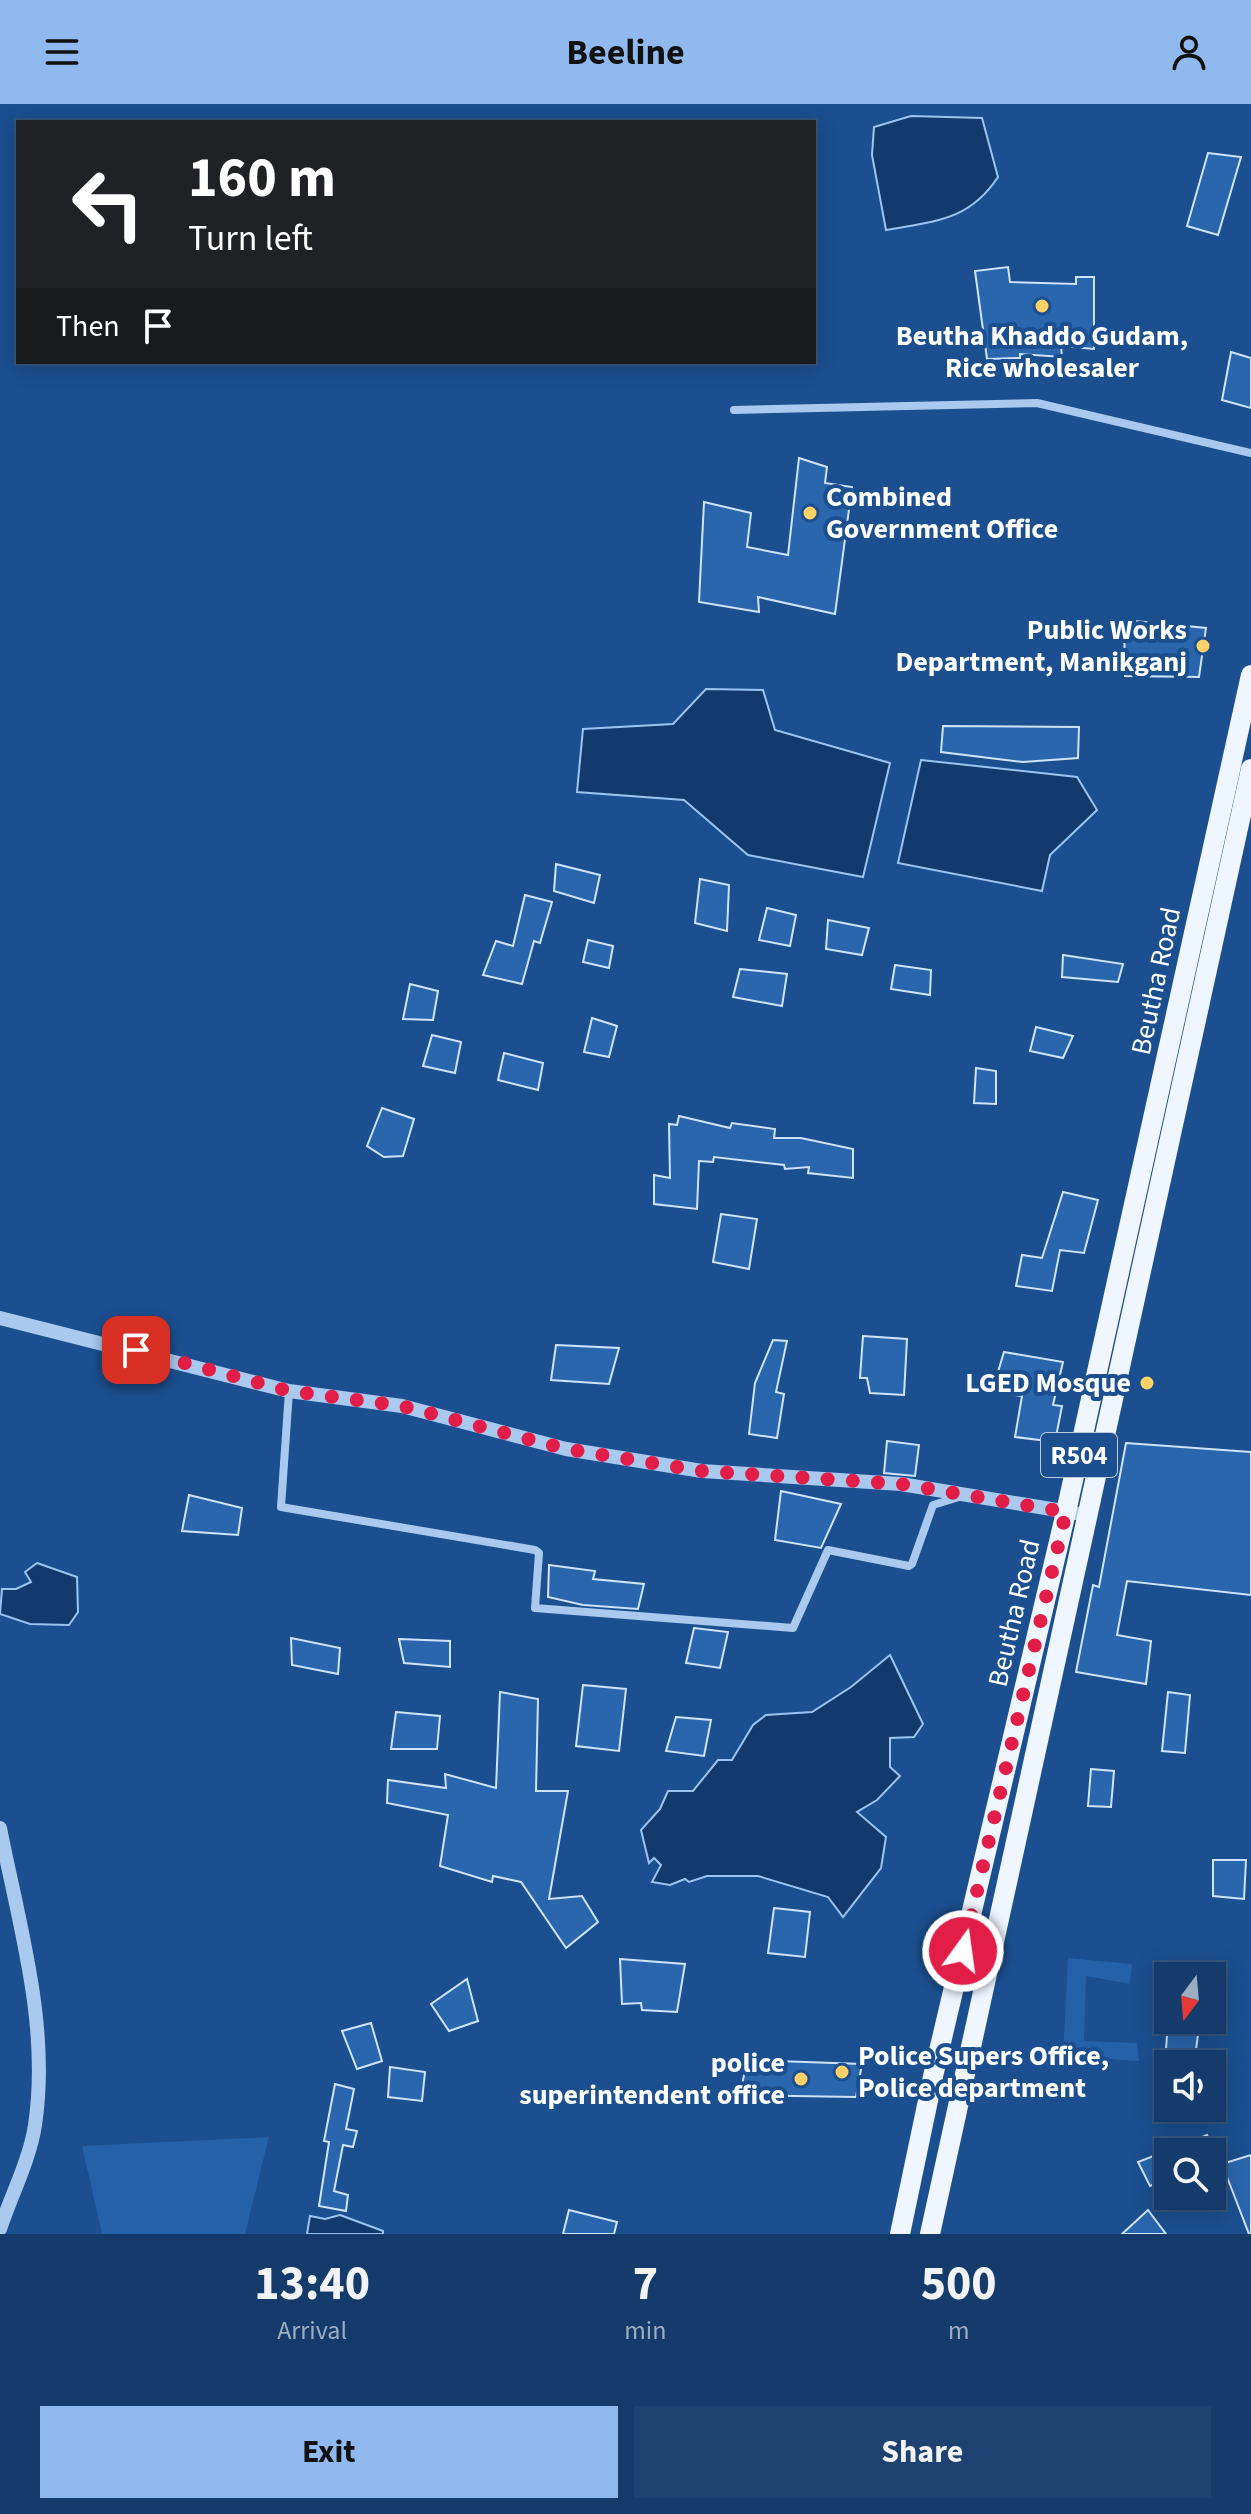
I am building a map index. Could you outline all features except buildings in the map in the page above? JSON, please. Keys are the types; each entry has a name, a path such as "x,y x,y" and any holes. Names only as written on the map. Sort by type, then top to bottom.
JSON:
{"main road":[{"name":"Beutha Road","path":"900,2234 934,2072 1066,1512 1251,675"},
{"name":"Beutha Road","path":"930,2234 1251,769"},
{"path":"934,2072 962,2080"}],"street":[{"path":"734,410 1037,403 1251,453"},
{"path":"0,1318 289,1391 402,1406 566,1449 702,1471 864,1479 1089,1517"},
{"path":"289,1391 281,1507 535,1550 539,1553 535,1608 793,1628 828,1550 909,1566 933,1505 968,1495"},
{"path":"0,1828 34,2000 40,2071 35,2128 0,2229"}],"shaded area":[{"path":"911,116 982,118 998,177 987,192 963,211 935,221 886,230 872,155 874,127"},
{"path":"706,689 763,690 775,730 890,763 863,877 748,855 684,800 577,792 583,729 673,724"},
{"path":"921,760 1077,777 1097,810 1050,855 1042,891 898,863"},
{"path":"37,1563 77,1577 78,1612 69,1625 30,1624 0,1614 2,1589 16,1589 31,1582 25,1572"},
{"path":"890,1655 923,1724 914,1737 890,1738 890,1767 900,1776 877,1800 857,1812 886,1837 881,1868 843,1917 828,1897 758,1876 707,1876 670,1885 652,1882 661,1865 654,1858 649,1863 641,1830 660,1809 668,1791 693,1791 718,1760 732,1760 753,1725 766,1715 812,1712 851,1687"},
{"path":"1068,1958 1132,1964 1130,1984 1086,1976 1084,2041 1137,2043 1139,2061 1063,2056"},
{"path":"269,2137 245,2234 102,2234 82,2146"},
{"path":"340,2215 383,2231 383,2234 307,2234 310,2216 325,2219"}],"place":[{"name":"Beutha Khaddo Gudam, Rice wholesaler","path":"1042,306"},
{"name":"Combined Government Office","path":"810,513"},
{"name":"Public Works Department, Manikganj","path":"1203,646"},
{"name":"LGED Mosque","path":"1147,1383"},
{"name":"Police Supers Office, Police department","path":"842,2072"},
{"name":"police superintendent office","path":"801,2079"}],"route":[{"path":"136,1350 289,1391 402,1406 566,1449 702,1471 830,1476 901,1484 1066,1512 963,1951"}]}
